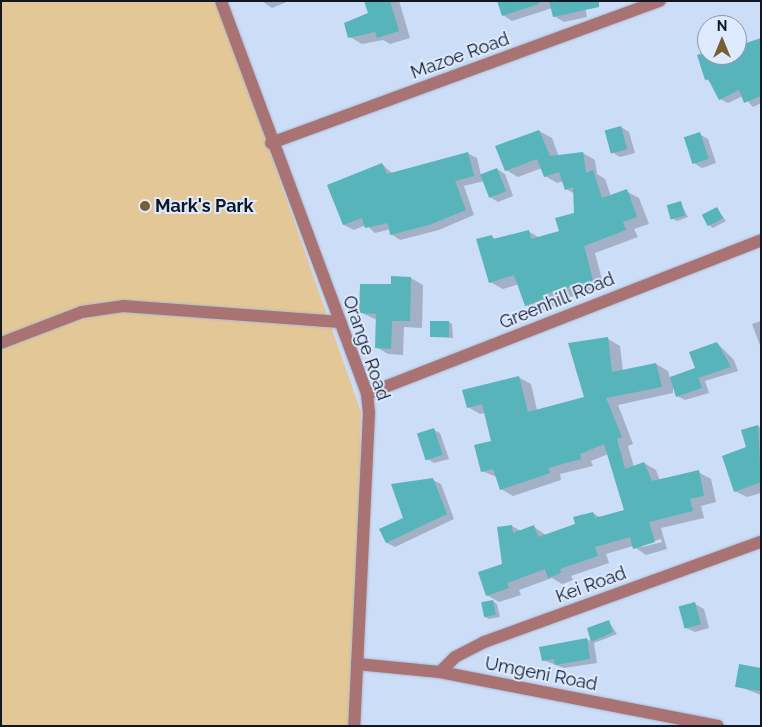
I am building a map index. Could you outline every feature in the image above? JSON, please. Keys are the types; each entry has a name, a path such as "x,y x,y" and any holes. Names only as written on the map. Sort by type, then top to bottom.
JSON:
{"street":[{"name":"Orange Road","path":"221,1 271,143 340,322 366,394 370,413 354,726"},
{"name":"Mazoe Road","path":"271,143 660,1"},
{"name":"Greenhill Road","path":"366,394 761,240"},
{"path":"1,343 82,312 123,306 340,322"},
{"name":"Kei Road","path":"440,672 455,657 484,642 761,542"},
{"name":"Umgeni Road","path":"357,664 440,672 718,726"}],"shaded area":[{"name":"Mark's Park","path":"1,1 217,1 361,412 354,726 1,726"}],"building":[{"path":"364,1 390,1 399,31 377,38 375,32 348,38 344,23 368,13"},
{"path":"497,1 538,1 539,4 502,16"},
{"path":"549,1 599,1 599,7 553,17"},
{"path":"761,38 761,96 744,103 739,90 719,100 708,79 705,80 700,65 747,65 747,43"},
{"path":"621,126 627,149 611,154 605,130"},
{"path":"539,130 550,156 583,152 586,173 593,170 602,198 627,189 637,217 623,222 626,230 584,246 593,280 546,294 548,297 525,306 514,275 489,283 476,239 492,235 493,239 529,230 531,239 559,231 555,218 574,213 573,187 565,190 559,172 544,177 537,159 505,171 495,146"},
{"path":"700,132 709,159 692,164 684,137"},
{"path":"468,152 474,176 455,181 466,210 429,225 390,235 388,223 365,228 362,218 343,225 327,185 382,163 387,174"},
{"path":"497,168 506,191 489,198 480,174"},
{"path":"681,201 685,215 671,220 667,205"},
{"path":"717,207 723,219 708,226 702,215"},
{"path":"391,276 411,277 410,321 392,321 391,349 375,348 376,314 359,313 360,284 391,284"},
{"path":"430,321 449,321 449,337 430,337"},
{"path":"608,337 612,372 656,363 662,387 606,398 622,437 617,439 625,469 644,462 652,481 699,470 704,496 690,499 693,511 649,522 655,542 633,549 630,537 595,547 598,556 560,569 561,573 548,578 545,569 507,583 509,588 486,596 478,572 502,564 497,527 512,525 513,533 534,525 538,537 575,524 573,517 593,512 595,518 624,510 604,444 580,454 581,459 548,468 550,473 500,490 493,469 481,472 474,445 491,441 482,404 467,408 462,390 519,376 528,412 584,397 568,343"},
{"path":"717,342 731,367 698,378 702,388 676,397 670,377 695,368 689,352"},
{"path":"758,425 761,482 734,492 722,456 746,447 741,430"},
{"path":"434,428 443,455 426,460 417,434"},
{"path":"433,478 447,514 386,543 379,529 403,518 391,484"},
{"path":"493,600 496,615 484,617 481,602"},
{"path":"695,602 701,624 685,629 679,606"},
{"path":"609,620 613,632 591,642 587,628"},
{"path":"587,638 590,659 555,665 554,659 542,661 539,647"},
{"path":"739,664 761,668 761,691 735,687"}],"place":[{"name":"Mark's Park","path":"145,206"}]}
